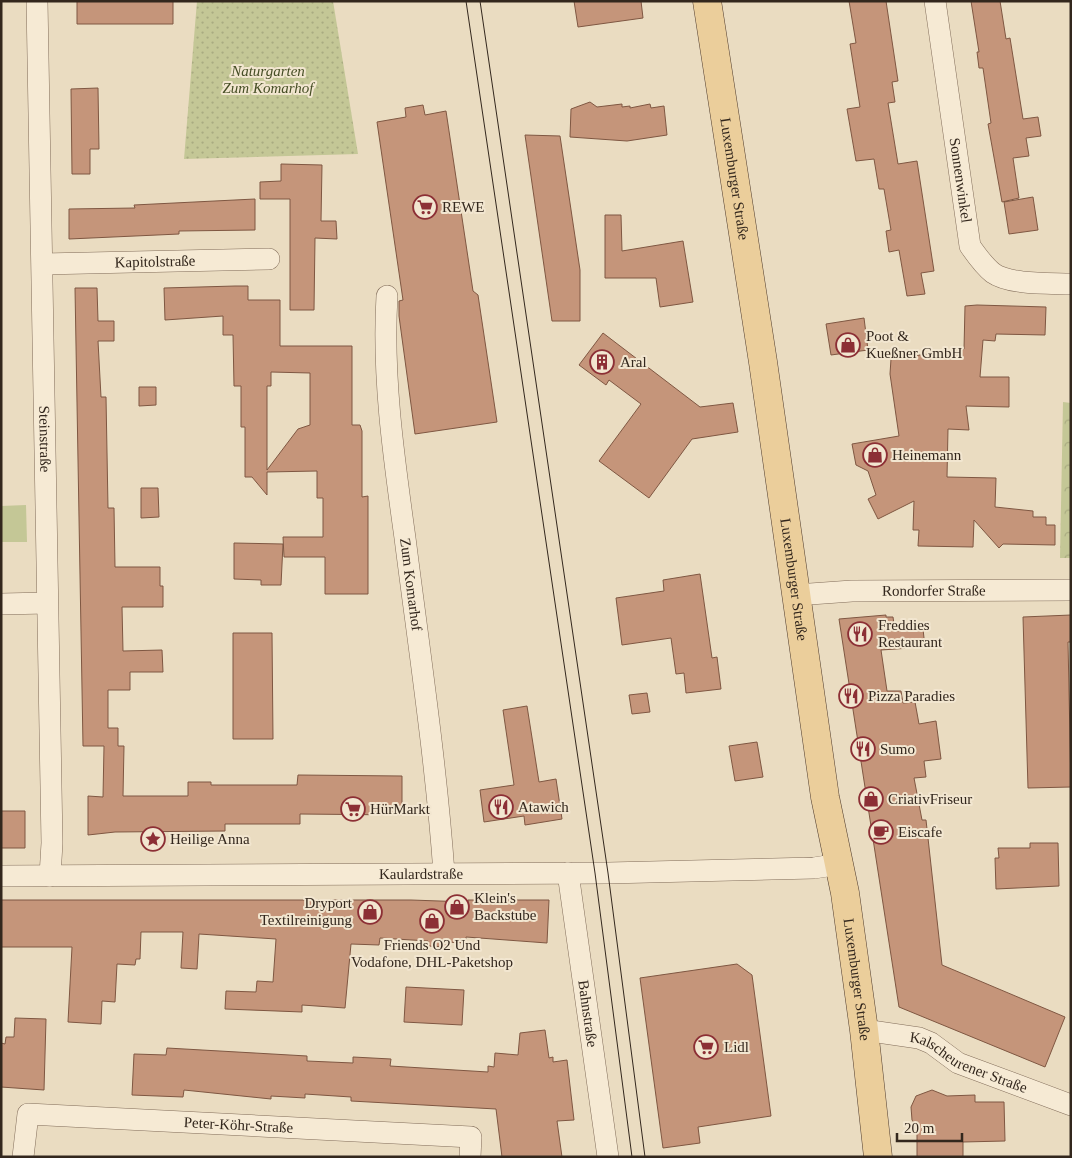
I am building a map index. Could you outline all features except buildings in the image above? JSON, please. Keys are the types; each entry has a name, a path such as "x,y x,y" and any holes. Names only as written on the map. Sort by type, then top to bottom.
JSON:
{"main road":[{"name":"Luxemburger Straße","path":"707,1 763,362 825,798 840,864 864,1030 878,1157"}],"street":[{"name":"Steinstraße","path":"37,1 52,844 50,876"},
{"name":"Sonnenwinkel","path":"935,1 970,246 982,263 994,274 1012,280 1071,284"},
{"name":"Kapitolstraße","path":"43,264 269,258"},
{"name":"Zum Komarhof","path":"387,296 384,333 396,466 428,712 444,873"},
{"name":"Rondorfer Straße","path":"796,595 852,591 1071,590"},
{"path":"1,604 47,603"},
{"name":"Kaulardstraße","path":"1,876 568,872 814,868 840,864"},
{"name":"Bahnstraße","path":"568,872 608,1157"},
{"name":"Kalscheurener Straße","path":"864,1030 919,1038 931,1043 958,1063 1071,1105"},
{"name":"Peter-Köhr-Straße","path":"23,1157 28,1114 471,1137 470,1157"}],"green space":[{"name":"Naturgarten Zum Komarhof","path":"197,1 333,1 358,154 184,159"},
{"path":"1063,402 1071,403 1071,558 1060,558"},
{"path":"26,505 27,542 1,542 1,506"}],"tram line":[{"path":"466,1 595,873 632,1157"},
{"path":"480,1 608,873 645,1157"}],"place":[{"name":"REWE","path":"425,207"},
{"name":"Poot & Kueßner GmbH","path":"848,345"},
{"name":"Aral","path":"602,362"},
{"name":"Heinemann","path":"875,455"},
{"name":"Freddies Restaurant","path":"860,634"},
{"name":"Pizza Paradies","path":"851,696"},
{"name":"Sumo","path":"863,749"},
{"name":"CriativFriseur","path":"871,799"},
{"name":"Atawich","path":"501,807"},
{"name":"HürMarkt","path":"353,809"},
{"name":"Eiscafe","path":"881,832"},
{"name":"Heilige Anna","path":"153,839"},
{"name":"Klein's Backstube","path":"457,907"},
{"name":"Dryport Textilreinigung","path":"370,912"},
{"name":"Friends O2 Und Vodafone, DHL-Paketshop","path":"432,921"},
{"name":"Lidl","path":"706,1047"}]}
